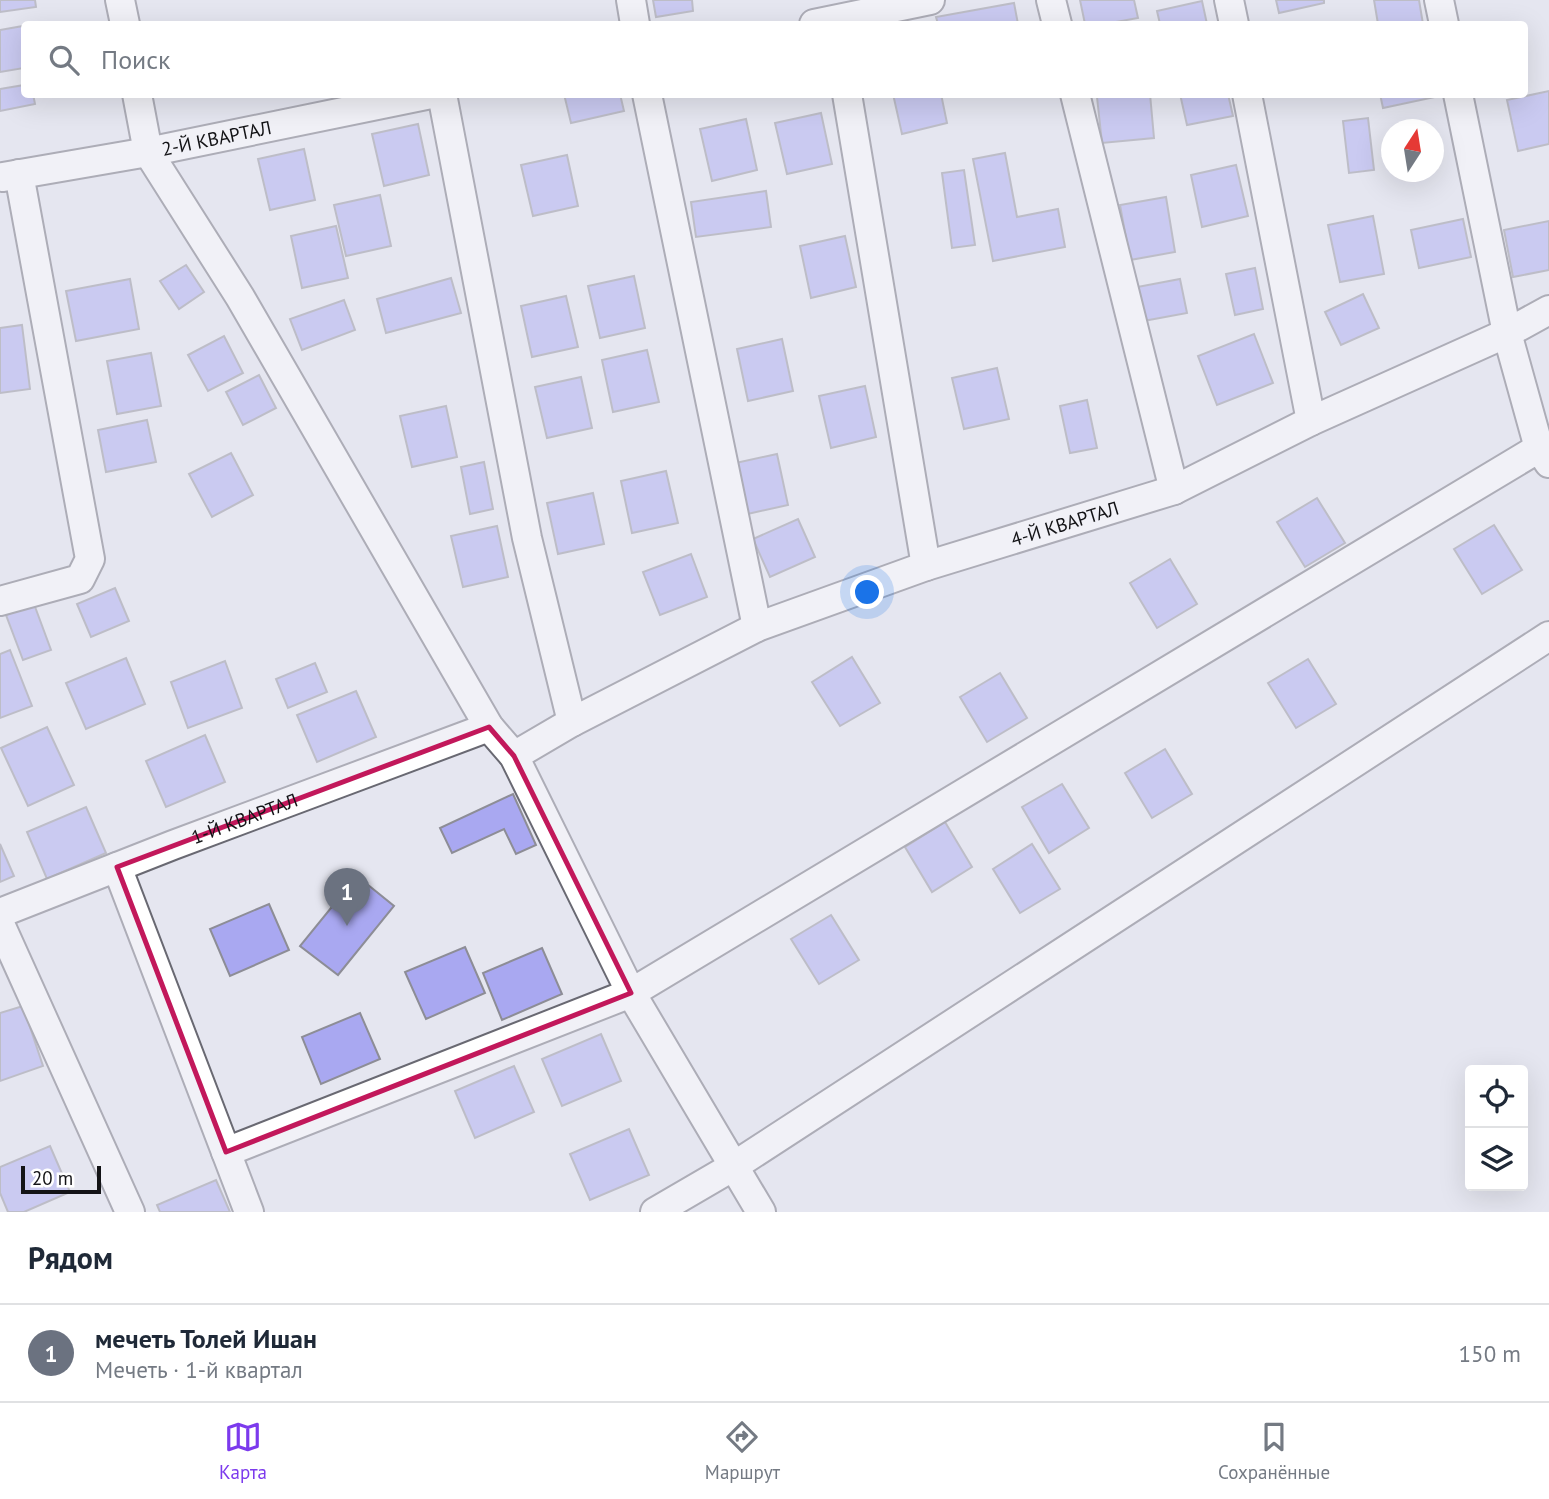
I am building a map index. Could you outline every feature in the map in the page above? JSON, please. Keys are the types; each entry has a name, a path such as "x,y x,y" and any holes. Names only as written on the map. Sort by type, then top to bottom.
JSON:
{"street":[{"path":"120,0 124,21"},
{"path":"631,0 634,21"},
{"path":"829,17 930,0"},
{"path":"1051,0 1056,21"},
{"path":"1229,0 1233,21"},
{"path":"1439,0 1443,21"},
{"path":"138,98 148,152 240,297 489,727 514,756 631,993 761,1212"},
{"name":"2-Й КВАРТАЛ","path":"9,176 148,152 411,98"},
{"path":"443,98 527,538 572,722"},
{"path":"648,98 757,627"},
{"path":"848,98 926,566"},
{"path":"1076,98 1174,490"},
{"path":"1248,98 1311,421"},
{"path":"226,1152 631,993 1544,456 1507,332 1459,98"},
{"path":"0,601 80,579 89,559 9,176"},
{"name":"4-Й КВАРТАЛ","path":"514,756 572,722 757,627 926,566 1174,490 1311,421 1507,332 1549,310"},
{"path":"655,1212 734,1166 1549,636"},
{"name":"1-Й КВАРТАЛ","path":"0,913 489,727"},
{"path":"117,867 249,1212"},
{"path":"0,925 130,1212"}],"highlighted area":[{"path":"489,727 514,756 631,993 226,1152 117,867"}],"building":[{"path":"0,0 35,0 36,7 0,12"},
{"path":"653,0 692,0 693,11 656,17"},
{"path":"1080,0 1134,0 1138,18 1084,21"},
{"path":"1276,0 1324,0 1324,3 1279,13"},
{"path":"1374,0 1419,0 1422,21 1378,21"},
{"path":"1202,1 1206,21 1159,21 1157,11"},
{"path":"1014,3 1017,21 937,21 936,17"},
{"path":"21,26 21,68 0,72 0,30"},
{"path":"21,86 21,98 34,98 35,104 0,111 0,89"},
{"path":"1549,91 1549,144 1518,151 1507,100 1528,98 1528,96"},
{"path":"565,98 621,98 624,111 571,123"},
{"path":"894,98 942,98 947,123 902,134"},
{"path":"1097,98 1150,98 1154,138 1102,143"},
{"path":"1181,98 1229,98 1233,116 1187,125"},
{"path":"1381,98 1430,98 1383,108"},
{"path":"821,113 832,164 787,174 775,123"},
{"path":"1368,118 1374,170 1349,173 1343,121"},
{"path":"746,119 757,170 712,181 700,129"},
{"path":"418,124 429,175 384,186 372,134"},
{"path":"304,149 315,200 270,210 258,159"},
{"path":"1005,153 1017,217 1058,209 1065,247 993,261 973,159"},
{"path":"567,155 578,206 533,216 521,165"},
{"path":"1236,165 1248,216 1202,227 1191,175"},
{"path":"964,170 975,245 952,248 942,173"},
{"path":"766,191 771,227 696,237 691,202"},
{"path":"380,195 391,246 346,256 334,205"},
{"path":"1166,197 1175,252 1130,260 1120,205"},
{"path":"1373,216 1384,274 1340,282 1328,225"},
{"path":"1463,219 1471,257 1419,268 1411,230"},
{"path":"1549,221 1549,270 1513,277 1504,230"},
{"path":"336,226 348,278 302,288 291,236"},
{"path":"845,236 856,287 811,298 800,246"},
{"path":"186,265 204,292 179,309 160,281"},
{"path":"1255,268 1263,309 1235,315 1226,274"},
{"path":"634,276 645,328 600,338 588,286"},
{"path":"451,278 461,313 386,333 377,299"},
{"path":"130,279 139,329 76,341 66,291"},
{"path":"1180,279 1187,313 1138,322 1132,288"},
{"path":"1363,294 1379,328 1341,345 1325,312"},
{"path":"566,296 578,347 532,357 521,306"},
{"path":"344,300 355,330 302,350 290,319"},
{"path":"22,325 30,389 0,393 0,328"},
{"path":"1254,334 1273,383 1217,405 1198,356"},
{"path":"224,336 243,373 208,391 188,355"},
{"path":"782,339 793,391 748,401 737,349"},
{"path":"647,350 659,402 613,412 602,360"},
{"path":"151,353 161,406 117,414 107,361"},
{"path":"997,368 1009,419 964,429 952,378"},
{"path":"259,375 276,408 243,425 226,392"},
{"path":"581,377 592,428 547,438 535,387"},
{"path":"865,386 876,437 831,448 819,396"},
{"path":"1087,400 1097,448 1070,453 1060,406"},
{"path":"446,406 457,457 412,467 400,416"},
{"path":"147,420 156,462 106,472 98,430"},
{"path":"231,453 253,495 212,517 189,474"},
{"path":"777,454 788,505 743,515 731,464"},
{"path":"484,462 493,509 470,514 461,467"},
{"path":"666,471 678,523 632,533 621,481"},
{"path":"593,493 604,544 558,554 547,503"},
{"path":"1317,498 1345,543 1305,567 1277,522"},
{"path":"798,519 815,557 770,577 753,539"},
{"path":"1494,525 1522,570 1482,594 1454,549"},
{"path":"497,526 508,577 463,587 451,536"},
{"path":"691,554 707,597 660,615 643,572"},
{"path":"1170,559 1197,604 1157,628 1130,583"},
{"path":"115,588 129,621 91,637 77,604"},
{"path":"34,604 51,650 23,660 6,615"},
{"path":"10,650 32,706 0,718 0,654"},
{"path":"852,657 880,703 840,726 812,682"},
{"path":"126,658 145,704 86,729 66,683"},
{"path":"1308,659 1336,704 1296,728 1268,683"},
{"path":"225,661 242,708 188,728 171,682"},
{"path":"315,663 327,692 288,708 276,679"},
{"path":"1000,673 1027,718 987,742 960,697"},
{"path":"356,691 376,737 317,762 297,715"},
{"path":"47,727 74,785 28,806 1,748"},
{"path":"205,735 225,782 166,807 146,761"},
{"path":"1165,749 1192,794 1152,818 1125,773"},
{"path":"1062,784 1089,828 1049,853 1022,807"},
{"path":"513,794 536,845 516,854 504,829 452,853 440,828"},
{"path":"86,807 106,853 47,879 27,832"},
{"path":"945,822 972,867 932,892 905,847"},
{"path":"0,844 14,876 0,882"},
{"path":"1032,844 1060,889 1020,913 993,869"},
{"path":"357,876 394,906 338,975 300,946"},
{"path":"269,904 289,950 230,976 210,929"},
{"path":"831,915 859,960 819,984 791,939"},
{"path":"465,947 485,993 426,1019 405,972"},
{"path":"542,948 562,994 502,1020 483,973"},
{"path":"23,1006 43,1066 0,1081 0,1013"},
{"path":"360,1013 380,1059 321,1084 302,1037"},
{"path":"601,1034 621,1081 562,1106 542,1059"},
{"path":"514,1066 534,1112 475,1138 455,1091"},
{"path":"629,1129 649,1175 590,1200 570,1154"},
{"path":"50,1146 70,1192 24,1212 8,1212 0,1193 0,1167"},
{"path":"216,1180 230,1212 160,1212 157,1205"}],"place":[{"name":"мечеть Толей Ишан","path":"347,926"}]}
